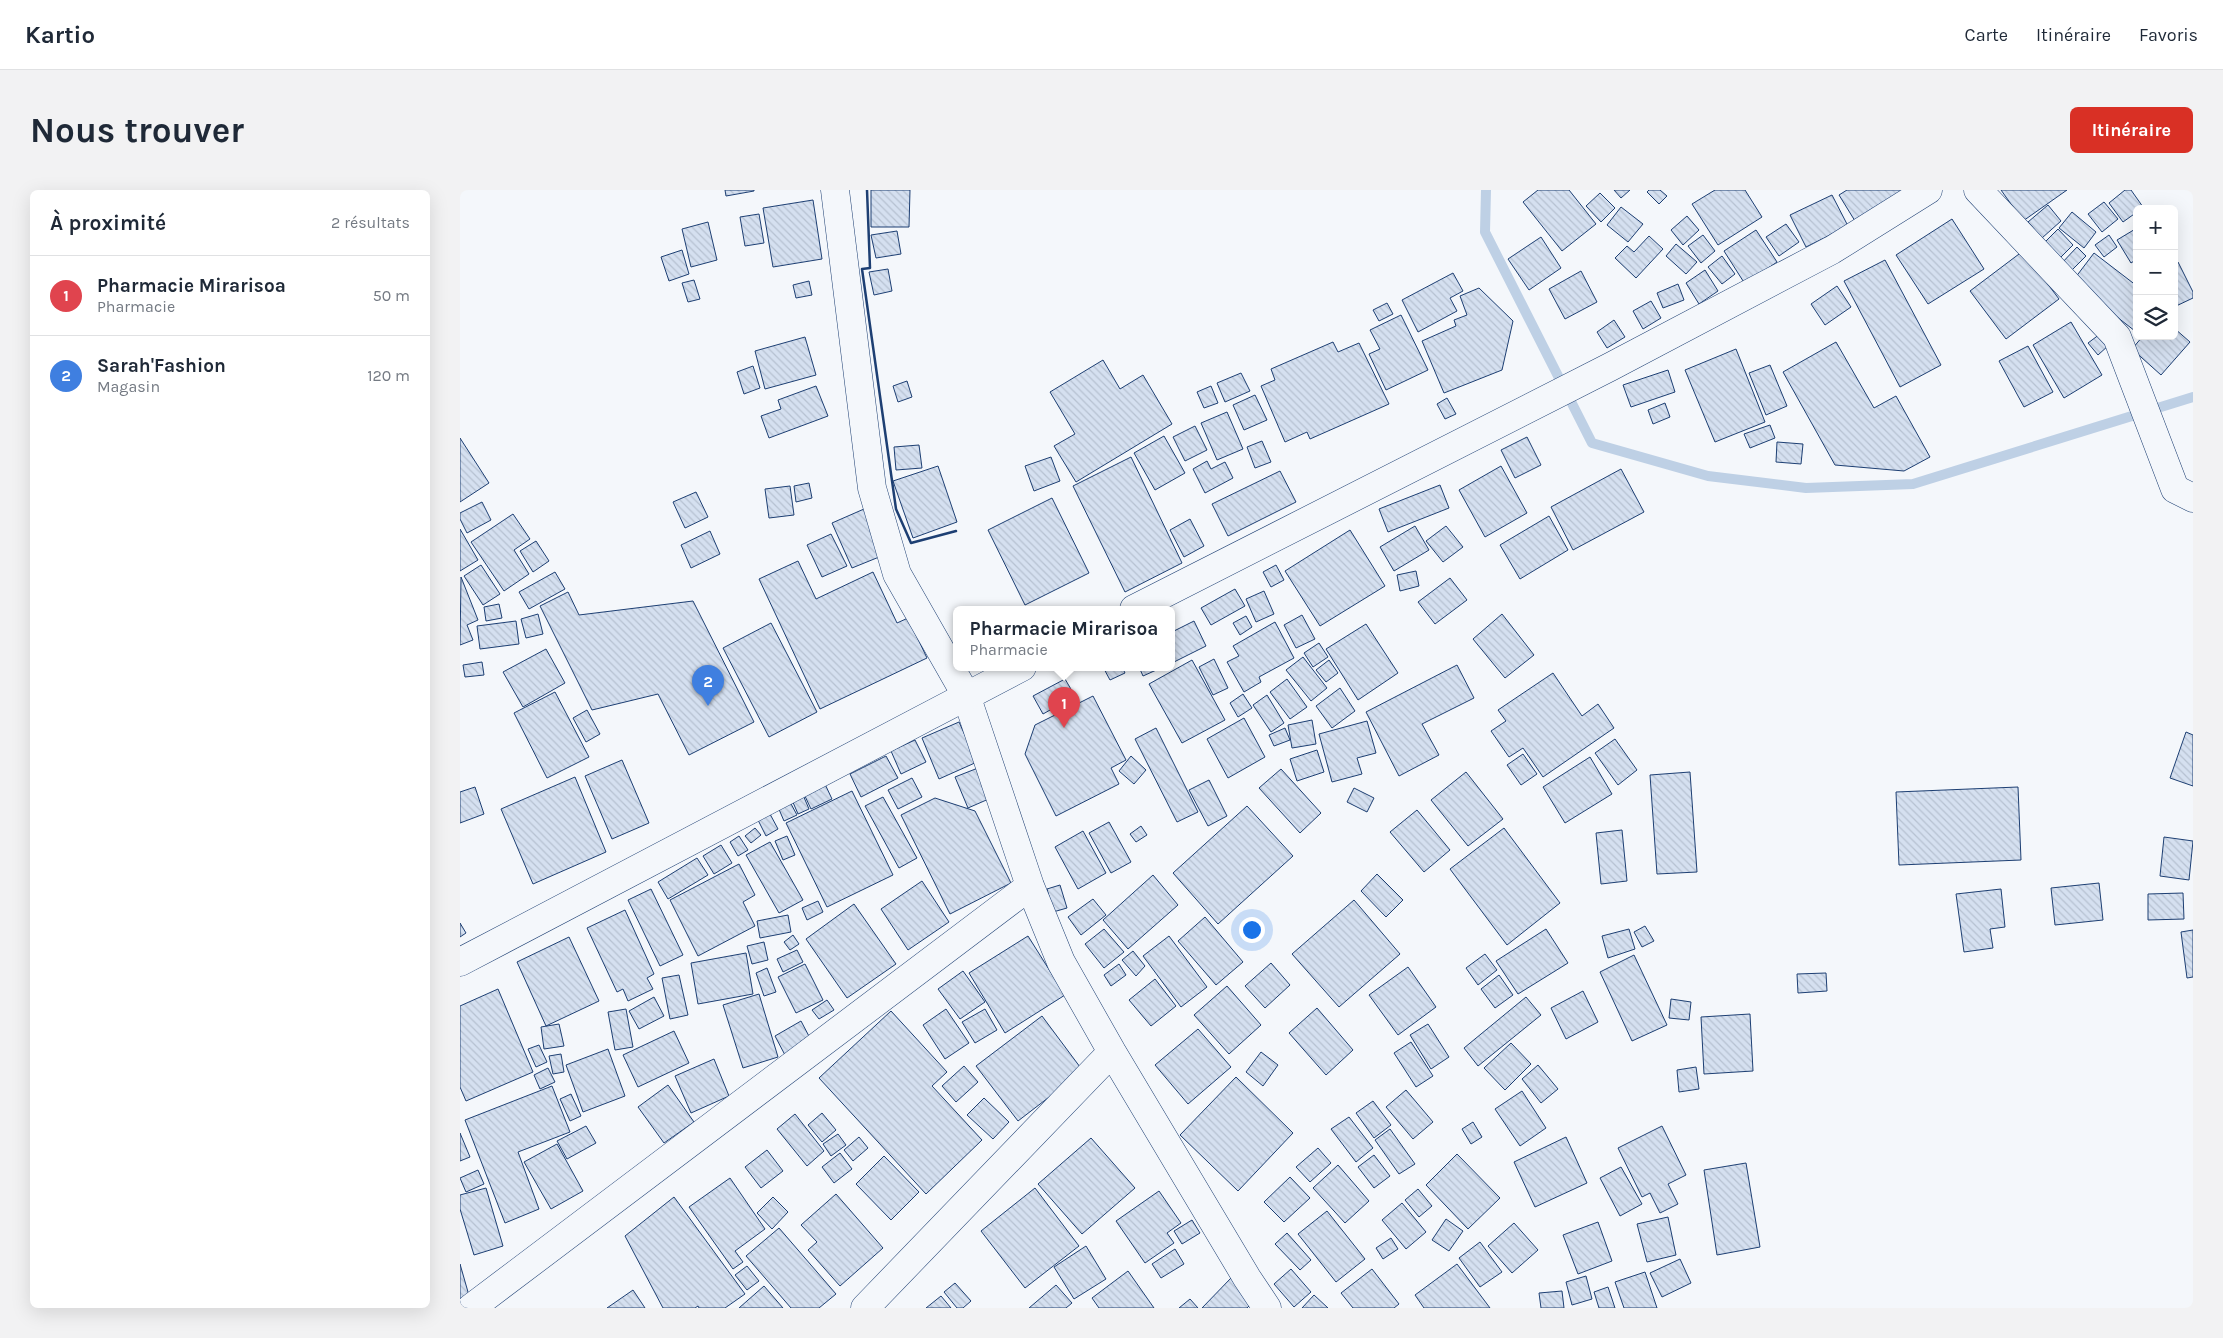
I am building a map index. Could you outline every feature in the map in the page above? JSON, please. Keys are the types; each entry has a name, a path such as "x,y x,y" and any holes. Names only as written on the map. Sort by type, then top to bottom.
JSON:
{"street":[{"path":"835,190 872,488 897,574 966,695 1030,886 1061,962 1112,1052 1247,1278 1267,1308"},
{"path":"1140,606 1610,366 1832,250 1928,190"},
{"path":"1978,190 2117,337 2140,393 2175,489 2193,498"},
{"path":"460,962 1014,671"},
{"path":"471,1308 1030,886"},
{"path":"870,1306 1112,1052"}],"building":[{"path":"725,190 754,190 754,191 726,196"},
{"path":"871,190 910,190 909,227 871,227"},
{"path":"1538,190 1569,190 1596,224 1562,251 1523,202"},
{"path":"1614,190 1630,190 1621,198"},
{"path":"1649,190 1660,190 1667,196 1659,204 1647,192"},
{"path":"1715,190 1745,190 1762,217 1718,245 1692,204"},
{"path":"1847,190 1907,190 1855,221 1839,195"},
{"path":"2001,190 2067,190 2023,221"},
{"path":"2125,190 2131,190 2142,205 2133,205 2133,215 2123,222 2109,203"},
{"path":"1600,193 1615,208 1601,222 1586,206"},
{"path":"1832,195 1848,226 1806,247 1790,215"},
{"path":"813,200 822,259 773,267 763,208"},
{"path":"2104,202 2118,219 2102,232 2088,214"},
{"path":"2048,205 2061,221 2042,238 2028,222"},
{"path":"1621,207 1643,224 1628,242 1607,225"},
{"path":"2072,212 2096,232 2084,248 2059,228"},
{"path":"759,214 764,243 745,246 740,217"},
{"path":"1687,216 1699,230 1683,245 1671,230"},
{"path":"1952,219 1984,269 1928,304 1896,255"},
{"path":"708,222 717,260 691,267 682,229"},
{"path":"1786,224 1799,242 1779,256 1766,237"},
{"path":"2058,229 2073,245 2055,263 2040,247"},
{"path":"1756,230 1777,262 1745,284 1724,251"},
{"path":"2133,230 2133,262 2131,263 2117,240"},
{"path":"897,231 901,254 876,258 871,235"},
{"path":"1703,235 1715,251 1701,263 1688,246"},
{"path":"2109,235 2117,247 2104,257 2095,245"},
{"path":"1649,236 1663,249 1636,278 1615,258 1627,246 1634,252"},
{"path":"1541,237 1561,268 1529,290 1508,259"},
{"path":"1676,244 1697,262 1686,274 1666,256"},
{"path":"2077,247 2086,256 2069,273 2060,265"},
{"path":"682,250 689,274 669,281 661,257"},
{"path":"2023,251 2059,299 2006,339 1970,291"},
{"path":"2094,253 2133,283 2133,329 2072,282"},
{"path":"1722,256 1735,274 1722,284 1708,267"},
{"path":"1885,260 1941,365 1900,387 1844,281"},
{"path":"2178,262 2193,292 2193,298 2178,305"},
{"path":"888,269 892,291 874,295 869,272"},
{"path":"1705,270 1718,291 1699,304 1686,283"},
{"path":"1581,271 1597,302 1565,319 1549,289"},
{"path":"1453,273 1463,291 1450,298 1457,311 1418,332 1402,300"},
{"path":"694,280 700,299 688,302 682,283"},
{"path":"809,281 812,295 796,298 793,285"},
{"path":"1678,284 1684,300 1663,308 1657,293"},
{"path":"1837,286 1851,307 1825,325 1811,304"},
{"path":"1479,288 1513,321 1502,370 1444,393 1422,341 1456,326 1454,320 1467,315 1460,296"},
{"path":"1651,301 1661,318 1643,329 1633,311"},
{"path":"1387,303 1393,314 1379,321 1373,310"},
{"path":"1401,315 1428,370 1386,390 1369,354 1380,349 1370,330"},
{"path":"1614,320 1625,337 1607,348 1597,332"},
{"path":"2071,322 2102,375 2064,398 2033,345"},
{"path":"2178,332 2190,342 2161,375 2132,349 2140,340 2178,340"},
{"path":"2100,334 2109,345 2098,355 2088,343"},
{"path":"805,337 816,375 765,389 755,351"},
{"path":"1333,342 1338,352 1359,343 1389,404 1310,439 1307,432 1285,442 1261,386 1275,380 1271,369"},
{"path":"1836,342 1874,408 1896,396 1930,457 1904,471 1835,465 1783,372"},
{"path":"2028,346 2053,392 2024,407 1999,361"},
{"path":"1736,349 1765,422 1715,442 1685,370"},
{"path":"1103,360 1120,389 1143,375 1172,424 1076,482 1054,446 1075,434 1050,392"},
{"path":"1770,365 1787,406 1766,415 1749,373"},
{"path":"753,366 760,388 744,394 737,372"},
{"path":"1668,370 1675,392 1631,407 1623,385"},
{"path":"1241,373 1250,391 1225,402 1217,383"},
{"path":"907,381 912,397 898,402 893,386"},
{"path":"816,386 828,416 769,438 761,416 781,409 778,400"},
{"path":"1211,386 1218,403 1204,408 1197,392"},
{"path":"1255,395 1267,420 1244,430 1233,405"},
{"path":"1447,398 1456,414 1445,419 1437,404"},
{"path":"1665,403 1670,417 1653,424 1648,410"},
{"path":"1227,412 1243,449 1217,460 1201,423"},
{"path":"1770,425 1775,438 1750,448 1744,434"},
{"path":"1195,426 1207,450 1185,461 1173,437"},
{"path":"1164,436 1185,473 1155,490 1134,453"},
{"path":"1527,437 1541,465 1515,478 1501,450"},
{"path":"460,438 489,483 460,502"},
{"path":"1262,441 1271,462 1255,468 1247,447"},
{"path":"1777,442 1803,444 1801,464 1776,462"},
{"path":"919,445 922,468 896,470 894,447"},
{"path":"1051,457 1060,481 1034,491 1025,466"},
{"path":"1131,457 1182,563 1125,592 1073,486"},
{"path":"1207,461 1211,469 1225,462 1233,478 1205,493 1193,469"},
{"path":"938,466 957,522 913,538 893,481"},
{"path":"1501,466 1527,513 1485,537 1459,490"},
{"path":"1621,469 1644,512 1573,550 1551,507"},
{"path":"1280,471 1296,502 1228,536 1212,504"},
{"path":"809,483 812,498 796,502 794,486"},
{"path":"1440,485 1449,508 1388,532 1379,509"},
{"path":"790,486 794,515 769,518 765,489"},
{"path":"696,492 708,517 685,528 673,502"},
{"path":"1052,498 1089,573 1025,605 988,530"},
{"path":"482,502 491,520 467,533 460,519 460,513"},
{"path":"864,509 884,555 852,568 832,523"},
{"path":"513,514 530,539 514,550 529,574 504,591 471,542"},
{"path":"1549,516 1568,550 1520,579 1500,545"},
{"path":"1190,519 1204,546 1184,557 1170,530"},
{"path":"1415,526 1429,550 1394,571 1380,547"},
{"path":"1446,526 1463,547 1443,562 1426,541"},
{"path":"460,529 478,560 460,571"},
{"path":"1350,530 1385,586 1320,626 1285,571"},
{"path":"710,531 720,554 691,568 681,545"},
{"path":"831,534 847,566 822,577 807,545"},
{"path":"536,541 549,561 533,572 520,551"},
{"path":"798,561 816,599 873,572 897,623 908,618 927,658 820,709 759,579"},
{"path":"481,565 500,594 483,605 464,576"},
{"path":"1276,565 1284,580 1271,587 1263,572"},
{"path":"1416,571 1419,586 1400,591 1397,575"},
{"path":"555,572 565,589 529,609 519,592"},
{"path":"461,577 478,620 467,625 473,640 460,645"},
{"path":"1450,578 1467,600 1435,624 1418,602"},
{"path":"1235,589 1245,606 1211,625 1201,608"},
{"path":"1264,591 1274,614 1256,622 1246,599"},
{"path":"568,592 579,615 693,601 754,722 689,755 658,694 592,710 540,606"},
{"path":"499,604 502,618 486,621 484,607"},
{"path":"538,614 543,634 526,638 521,619"},
{"path":"1502,614 1534,655 1505,678 1473,639"},
{"path":"1302,615 1315,639 1296,648 1284,625"},
{"path":"1246,616 1252,627 1240,635 1233,623"},
{"path":"516,621 519,644 480,649 477,626"},
{"path":"1194,621 1206,646 1175,662 1175,630"},
{"path":"1275,622 1294,658 1259,677 1261,682 1244,692 1227,662 1239,656 1233,646"},
{"path":"771,623 817,712 769,737 723,648"},
{"path":"1366,624 1398,673 1358,700 1326,649"},
{"path":"1319,643 1328,657 1313,667 1304,653"},
{"path":"546,649 565,683 523,707 503,672"},
{"path":"1303,657 1327,688 1311,701 1286,670"},
{"path":"1214,659 1228,688 1213,695 1199,667"},
{"path":"1192,660 1225,720 1182,743 1149,684"},
{"path":"1329,660 1338,673 1326,682 1316,670"},
{"path":"482,662 484,675 465,677 463,665"},
{"path":"1457,665 1474,698 1422,724 1439,755 1399,776 1366,712"},
{"path":"1105,671 1124,671 1125,673 1110,680"},
{"path":"1141,671 1154,671 1143,676"},
{"path":"1553,673 1582,716 1598,704 1614,728 1543,777 1523,748 1509,757 1491,731 1506,721 1498,710"},
{"path":"1065,679 1075,696 1043,714 1033,696"},
{"path":"1287,679 1307,707 1290,719 1270,692"},
{"path":"1340,688 1355,711 1332,728 1316,706"},
{"path":"555,692 589,757 547,778 514,713"},
{"path":"1243,694 1252,708 1238,717 1230,703"},
{"path":"1267,695 1284,723 1271,732 1253,705"},
{"path":"1093,696 1126,760 1111,768 1119,784 1056,816 1025,754 1035,725"},
{"path":"587,710 600,734 586,742 573,718"},
{"path":"1244,718 1265,757 1228,778 1207,739"},
{"path":"1312,720 1316,744 1292,748 1288,725"},
{"path":"1367,721 1376,753 1357,758 1362,774 1332,782 1319,734"},
{"path":"959,722 977,762 939,779 922,738"},
{"path":"1156,728 1198,812 1177,822 1135,739"},
{"path":"1285,728 1290,740 1274,746 1269,735"},
{"path":"2186,732 2193,735 2193,786 2170,778"},
{"path":"1615,739 1637,770 1618,785 1595,753"},
{"path":"915,740 926,762 901,774 891,751"},
{"path":"1317,750 1324,772 1297,781 1290,759"},
{"path":"1523,754 1537,774 1521,785 1507,765"},
{"path":"886,756 898,778 861,797 850,774"},
{"path":"1131,756 1146,770 1134,784 1119,771"},
{"path":"1590,757 1612,794 1565,823 1543,787"},
{"path":"622,760 649,823 612,839 585,776"},
{"path":"978,768 991,798 968,808 955,777"},
{"path":"1281,769 1321,813 1300,833 1259,788"},
{"path":"1466,772 1503,819 1468,846 1431,800"},
{"path":"1690,772 1697,872 1657,874 1650,775"},
{"path":"575,777 606,852 533,884 501,809"},
{"path":"912,778 922,797 898,809 888,790"},
{"path":"1209,780 1227,816 1208,826 1189,790"},
{"path":"824,782 832,799 811,809 803,792"},
{"path":"475,787 484,814 460,823 460,792"},
{"path":"2018,787 2021,860 1899,865 1896,792"},
{"path":"1354,788 1374,798 1367,812 1347,802"},
{"path":"852,791 893,875 827,907 786,823"},
{"path":"803,795 809,809 798,814 792,800"},
{"path":"883,797 917,858 899,868 865,806"},
{"path":"935,798 975,811 1011,883 950,914 901,815"},
{"path":"790,802 797,815 784,821 778,807"},
{"path":"1247,806 1293,856 1218,924 1173,873"},
{"path":"1417,810 1450,850 1424,872 1390,832"},
{"path":"770,814 778,829 766,836 758,820"},
{"path":"1109,822 1131,862 1111,873 1089,833"},
{"path":"1141,826 1147,835 1136,842 1130,834"},
{"path":"755,828 761,835 751,843 745,836"},
{"path":"1504,828 1560,903 1507,945 1450,869"},
{"path":"1622,830 1627,881 1601,884 1596,833"},
{"path":"1083,831 1106,873 1078,889 1055,847"},
{"path":"739,836 748,850 738,856 730,842"},
{"path":"787,836 795,855 783,860 775,841"},
{"path":"2164,837 2193,841 2189,880 2160,876"},
{"path":"770,842 803,900 779,913 746,855"},
{"path":"721,845 732,863 714,874 703,856"},
{"path":"697,858 708,875 668,899 658,882"},
{"path":"739,864 755,895 743,902 755,926 698,956 670,900"},
{"path":"1377,874 1403,900 1386,917 1361,891"},
{"path":"1153,875 1178,905 1128,949 1103,920"},
{"path":"922,881 949,922 908,950 881,909"},
{"path":"2099,883 2103,920 2055,925 2051,888"},
{"path":"1060,885 1067,908 1053,912 1047,889"},
{"path":"651,889 683,955 660,966 628,900"},
{"path":"2001,889 2005,927 1990,929 1993,948 1964,952 1956,894"},
{"path":"2183,893 2184,919 2148,920 2148,894"},
{"path":"1093,899 1106,915 1081,935 1068,917"},
{"path":"1354,900 1400,954 1339,1007 1292,954"},
{"path":"818,901 823,912 807,920 802,908"},
{"path":"854,904 896,964 847,998 806,939"},
{"path":"625,910 654,974 647,978 653,989 628,1001 623,989 617,992 587,928"},
{"path":"788,915 791,932 760,938 757,921"},
{"path":"1205,917 1243,962 1216,985 1178,941"},
{"path":"460,923 466,933 460,937"},
{"path":"1645,926 1654,941 1642,947 1634,932"},
{"path":"1104,929 1124,952 1104,968 1085,944"},
{"path":"1546,929 1568,963 1518,994 1496,961"},
{"path":"1629,929 1635,949 1608,958 1602,936"},
{"path":"2193,930 2193,977 2187,978 2181,932"},
{"path":"793,935 799,944 790,950 784,942"},
{"path":"1028,936 1065,995 1005,1033 969,973"},
{"path":"1169,936 1207,987 1181,1007 1143,956"},
{"path":"569,937 599,1001 546,1026 517,962"},
{"path":"764,942 768,960 752,964 747,946"},
{"path":"797,950 803,962 783,972 777,959"},
{"path":"1133,951 1145,966 1136,976 1122,960"},
{"path":"746,953 753,994 698,1004 691,963"},
{"path":"1485,954 1497,970 1478,985 1466,968"},
{"path":"1634,955 1667,1025 1632,1041 1600,972"},
{"path":"1271,963 1290,985 1265,1008 1245,986"},
{"path":"805,964 823,1000 796,1013 778,977"},
{"path":"1119,964 1126,975 1111,986 1104,975"},
{"path":"1408,967 1436,1007 1398,1035 1369,995"},
{"path":"767,968 776,992 764,996 756,973"},
{"path":"963,971 985,1002 960,1019 938,989"},
{"path":"1826,973 1827,991 1798,993 1797,974"},
{"path":"679,975 688,1015 670,1019 662,978"},
{"path":"1499,975 1513,995 1495,1008 1481,989"},
{"path":"1155,979 1176,1006 1151,1026 1129,1000"},
{"path":"1227,986 1261,1025 1229,1054 1194,1015"},
{"path":"498,989 533,1072 466,1101 460,1087 460,1006"},
{"path":"1583,991 1598,1022 1566,1039 1551,1008"},
{"path":"759,994 778,1057 743,1068 723,1005"},
{"path":"654,997 664,1016 639,1029 629,1011"},
{"path":"1526,997 1541,1015 1478,1066 1464,1048"},
{"path":"1671,999 1691,1002 1689,1020 1669,1018"},
{"path":"827,1000 834,1010 819,1019 812,1010"},
{"path":"1317,1008 1353,1050 1326,1075 1289,1033"},
{"path":"626,1009 633,1047 615,1050 608,1012"},
{"path":"946,1009 969,1043 945,1059 923,1025"},
{"path":"985,1009 997,1030 975,1043 962,1022"},
{"path":"891,1011 947,1072 932,1086 982,1140 926,1194 819,1078"},
{"path":"1750,1014 1753,1071 1704,1074 1701,1017"},
{"path":"1042,1016 1083,1071 1018,1121 976,1066"},
{"path":"801,1021 811,1040 785,1055 775,1036"},
{"path":"559,1024 564,1046 544,1049 541,1027"},
{"path":"1428,1024 1449,1057 1431,1069 1410,1035"},
{"path":"1198,1029 1231,1067 1188,1104 1155,1065"},
{"path":"674,1031 689,1063 638,1087 623,1055"},
{"path":"1411,1042 1433,1076 1416,1087 1394,1053"},
{"path":"1511,1043 1531,1064 1505,1090 1484,1068"},
{"path":"539,1045 547,1062 536,1067 528,1049"},
{"path":"608,1049 625,1096 583,1112 566,1065"},
{"path":"1261,1052 1278,1065 1263,1086 1246,1072"},
{"path":"561,1054 564,1072 553,1074 549,1056"},
{"path":"714,1059 729,1096 691,1113 675,1076"},
{"path":"1538,1065 1558,1089 1541,1103 1522,1079"},
{"path":"964,1066 978,1082 956,1102 942,1086"},
{"path":"1696,1067 1699,1089 1679,1092 1677,1070"},
{"path":"548,1068 555,1082 540,1089 534,1075"},
{"path":"1236,1077 1293,1133 1238,1191 1180,1135"},
{"path":"668,1085 694,1122 664,1143 638,1107"},
{"path":"552,1086 570,1132 518,1152 539,1209 505,1223 465,1120"},
{"path":"1406,1090 1433,1122 1413,1139 1386,1107"},
{"path":"1522,1091 1546,1128 1520,1146 1495,1109"},
{"path":"571,1094 581,1116 570,1121 560,1099"},
{"path":"984,1098 1009,1122 993,1139 967,1115"},
{"path":"1373,1101 1391,1125 1374,1138 1356,1113"},
{"path":"822,1113 836,1130 822,1142 808,1125"},
{"path":"795,1114 824,1151 807,1166 777,1129"},
{"path":"1349,1117 1373,1148 1356,1162 1331,1129"},
{"path":"1473,1122 1482,1137 1471,1144 1462,1129"},
{"path":"586,1126 596,1143 567,1159 557,1141"},
{"path":"1662,1126 1686,1175 1668,1184 1678,1204 1660,1213 1650,1193 1642,1197 1618,1148"},
{"path":"1390,1129 1415,1164 1399,1174 1375,1140"},
{"path":"460,1133 470,1157 460,1161"},
{"path":"838,1134 846,1145 831,1156 823,1144"},
{"path":"859,1137 868,1148 853,1161 844,1150"},
{"path":"1566,1137 1587,1183 1535,1207 1514,1162"},
{"path":"1091,1138 1135,1188 1082,1234 1038,1184"},
{"path":"557,1144 583,1191 551,1209 524,1162"},
{"path":"1318,1148 1331,1163 1310,1182 1296,1167"},
{"path":"767,1150 783,1171 761,1188 745,1167"},
{"path":"840,1153 852,1169 834,1183 822,1167"},
{"path":"1457,1154 1500,1198 1468,1229 1426,1185"},
{"path":"1374,1155 1390,1176 1374,1188 1358,1167"},
{"path":"884,1156 919,1192 891,1220 856,1184"},
{"path":"1746,1163 1760,1247 1717,1255 1704,1170"},
{"path":"1338,1165 1369,1201 1345,1223 1313,1188"},
{"path":"1621,1167 1642,1204 1620,1216 1600,1178"},
{"path":"478,1170 484,1184 466,1192 460,1178"},
{"path":"1290,1177 1310,1198 1284,1222 1264,1202"},
{"path":"730,1178 765,1229 735,1251 743,1262 733,1269 689,1207"},
{"path":"486,1188 503,1246 474,1255 460,1209 460,1195"},
{"path":"1035,1188 1079,1246 1025,1288 981,1231"},
{"path":"1418,1189 1432,1206 1419,1217 1405,1200"},
{"path":"1159,1191 1181,1223 1167,1233 1174,1243 1145,1263 1116,1221"},
{"path":"836,1194 883,1248 840,1286 808,1250 817,1242 801,1225"},
{"path":"674,1197 745,1294 725,1308 699,1308 698,1306 695,1308 663,1308 625,1236"},
{"path":"773,1197 788,1212 772,1229 757,1213"},
{"path":"1402,1203 1426,1232 1406,1249 1382,1220"},
{"path":"1327,1211 1365,1259 1336,1282 1298,1234"},
{"path":"1668,1217 1676,1255 1647,1262 1637,1224"},
{"path":"1446,1219 1463,1231 1449,1251 1432,1240"},
{"path":"1192,1220 1200,1233 1182,1244 1174,1231"},
{"path":"1598,1222 1612,1261 1578,1274 1563,1235"},
{"path":"1514,1223 1538,1250 1512,1273 1488,1246"},
{"path":"779,1228 836,1294 819,1308 791,1308 746,1256"},
{"path":"1287,1233 1311,1260 1300,1270 1275,1244"},
{"path":"1391,1238 1398,1249 1383,1259 1376,1248"},
{"path":"1480,1242 1502,1272 1480,1287 1459,1258"},
{"path":"1086,1246 1106,1279 1074,1299 1054,1267"},
{"path":"1175,1249 1184,1264 1161,1278 1152,1264"},
{"path":"1680,1259 1691,1283 1662,1297 1650,1273"},
{"path":"460,1264 470,1299 460,1302"},
{"path":"1457,1264 1490,1308 1424,1308 1415,1295"},
{"path":"747,1266 759,1281 747,1290 735,1275"},
{"path":"1291,1269 1311,1292 1294,1307 1274,1284"},
{"path":"1372,1269 1399,1304 1394,1308 1353,1308 1341,1293"},
{"path":"1128,1271 1154,1308 1099,1308 1092,1298"},
{"path":"1645,1272 1657,1308 1624,1308 1615,1282"},
{"path":"1586,1276 1592,1299 1572,1305 1566,1282"},
{"path":"1231,1278 1254,1301 1247,1308 1202,1308"},
{"path":"955,1283 971,1301 963,1308 957,1308 944,1292"},
{"path":"1056,1285 1072,1303 1066,1308 1029,1308"},
{"path":"764,1286 783,1308 739,1308"},
{"path":"1608,1287 1615,1308 1599,1308 1594,1292"},
{"path":"633,1290 645,1308 607,1308"},
{"path":"1562,1291 1564,1308 1541,1308 1539,1293"},
{"path":"1314,1295 1328,1308 1302,1308"},
{"path":"941,1296 951,1308 926,1308"},
{"path":"1190,1299 1198,1308 1179,1308"}],"waterway":[{"path":"1486,190 1485,232 1592,443 1708,476 1806,488 1913,484 2193,397"}],"wall":[{"path":"867,190 870,268 862,269 896,509 911,543 956,531"}],"place":[{"name":"Sarah'Fashion","path":"708,706"},
{"name":"Pharmacie Mirarisoa","path":"1064,728"}]}
